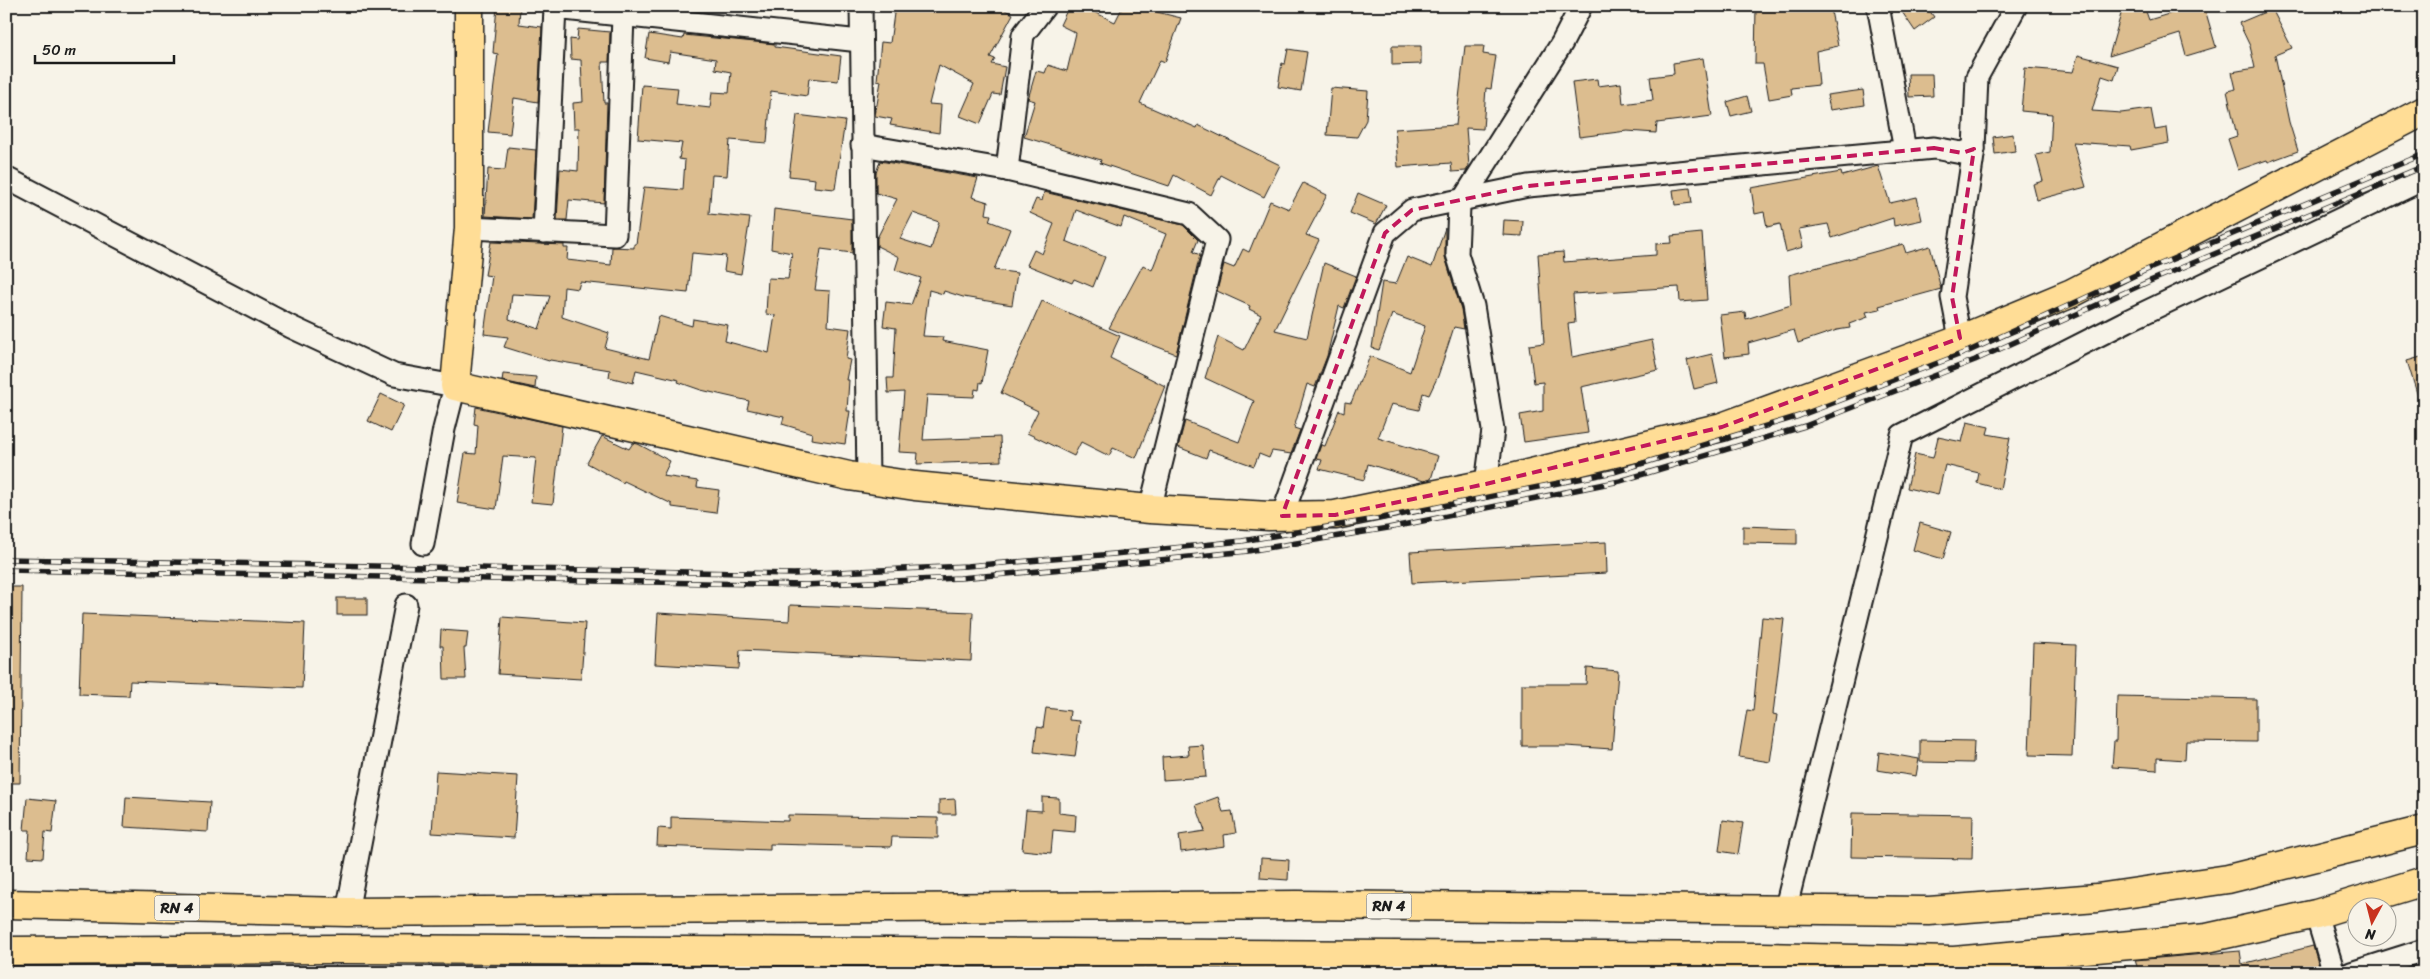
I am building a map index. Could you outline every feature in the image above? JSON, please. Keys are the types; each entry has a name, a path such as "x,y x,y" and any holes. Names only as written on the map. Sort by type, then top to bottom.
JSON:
{"main road":[{"path":"469,6 469,228 455,386 868,478 915,486 1150,509 1282,516 1335,515 1486,484 1722,427 1954,342 2072,293 2424,111"},
{"name":"RN 4","path":"6,904 347,912 1286,905 1929,911 2097,898 2228,879 2424,830"},
{"path":"6,950 351,949 1765,965 1964,960 2207,938 2316,914 2424,882"}],"street":[{"path":"861,6 860,41 868,478"},
{"path":"1007,170 1022,35 1045,6"},
{"path":"1486,484 1493,430 1473,306 1457,254 1458,206 1562,43 1581,6"},
{"path":"1878,6 1905,150"},
{"path":"1960,338 1952,297 1974,149 1977,77 2016,6"},
{"path":"544,232 555,8 860,41"},
{"path":"469,228 615,235 623,16"},
{"path":"862,145 1007,170 1189,214 1217,240 1150,509"},
{"path":"1282,516 1385,233 1412,210 1528,186 1905,150 1934,148 1962,153 1974,149"},
{"path":"6,178 291,327 394,376 455,386 444,429 423,544"},
{"path":"1785,911 1902,435 2127,321 2424,179"},
{"path":"347,912 406,605"},
{"path":"2316,914 2334,973"},
{"path":"2351,973 2424,950"}],"highlighted area":[{"path":"1934,148 1962,153 1974,149 1952,297 1960,338 1722,427 1486,484 1335,515 1282,516 1385,233 1412,210 1528,186"}],"building":[{"path":"497,6 520,6 519,24 542,27 538,102 514,98 510,134 488,132 498,54 493,53"},
{"path":"895,6 997,6 1013,14 990,57 995,59 992,64 1005,67 1000,95 993,94 980,124 960,116 974,84 939,65 929,104 941,105 939,133 890,125 892,119 875,116 881,81 877,80 881,42 890,43"},
{"path":"1069,6 1081,6 1115,22 1123,6 1160,6 1157,12 1181,18 1165,62 1160,60 1140,103 1197,128 1198,125 1280,165 1264,197 1221,175 1211,195 1174,175 1169,186 1100,163 1101,160 1024,137 1035,101 1028,99 1036,71 1045,73 1048,65 1067,71 1076,33 1060,25"},
{"path":"1756,6 1830,6 1838,46 1816,51 1819,85 1791,88 1792,95 1769,99 1763,64 1755,64"},
{"path":"1898,6 1926,6 1934,17 1915,31"},
{"path":"2118,6 2144,6 2149,20 2195,6 2204,6 2216,47 2186,56 2180,34 2109,56 2121,14"},
{"path":"2272,9 2292,48 2275,55 2289,122 2298,151 2238,170 2228,139 2237,136 2227,91 2236,89 2232,72 2255,68 2250,46 2239,23"},
{"path":"578,29 610,32 609,62 602,62 604,103 607,103 604,203 569,200 567,220 557,220 560,169 578,171 579,128 574,128 573,103 583,102 581,60 571,59 570,39 577,40"},
{"path":"649,34 683,39 684,35 775,44 775,47 841,56 838,81 809,78 807,96 771,91 767,143 730,140 727,176 712,175 709,214 750,218 741,274 724,271 726,256 692,253 688,293 580,282 578,289 564,287 562,317 609,333 605,348 649,359 659,316 692,326 693,319 728,325 725,341 769,353 775,315 766,314 768,278 788,279 792,253 771,249 774,209 852,219 852,253 821,249 815,290 830,291 828,326 850,329 846,359 850,360 846,380 849,380 847,411 850,411 845,444 811,439 812,433 782,424 784,417 747,409 749,401 701,390 678,382 679,380 636,370 633,383 609,377 610,370 549,361 504,347 508,337 484,334 492,276 485,275 491,242 564,245 564,248 568,248 567,260 611,265 612,247 634,248 634,244 636,244 644,187 683,190 685,160 679,159 682,143 638,139 642,85 678,88 676,104 710,108 712,92 729,93 731,72 715,69 716,59 670,52 668,62 645,58","holes":["512,294 550,296 539,329 509,319"]},
{"path":"1392,46 1421,46 1421,64 1392,65"},
{"path":"1465,46 1484,46 1483,54 1496,56 1491,89 1486,88 1483,129 1466,128 1469,166 1466,171 1452,172 1451,163 1398,167 1395,129 1456,125"},
{"path":"1288,49 1307,52 1301,91 1278,87 1282,63 1285,64"},
{"path":"2078,55 2118,66 2114,80 2102,76 2092,111 2121,113 2151,109 2155,130 2167,128 2169,143 2131,150 2130,146 2073,142 2086,187 2037,200 2033,184 2043,181 2036,155 2050,152 2052,114 2021,111 2025,68 2073,72"},
{"path":"1703,58 1712,116 1657,123 1656,133 1627,131 1579,137 1572,82 1597,79 1598,86 1621,83 1623,104 1653,100 1650,77 1674,74 1673,63"},
{"path":"1908,74 1932,74 1933,96 1909,97"},
{"path":"1331,88 1368,91 1366,120 1357,137 1327,135"},
{"path":"1863,90 1865,105 1830,110 1827,95"},
{"path":"1747,96 1751,111 1731,116 1727,102"},
{"path":"797,115 845,121 835,189 814,187 815,179 789,176"},
{"path":"2013,134 2015,151 1995,154 1993,137"},
{"path":"508,147 536,150 532,219 485,216 488,169 505,170"},
{"path":"880,161 978,178 972,197 988,202 986,214 991,215 989,221 1010,229 994,270 1017,273 1012,305 963,297 944,291 943,294 929,290 923,336 943,337 942,341 988,350 982,383 980,382 979,390 975,389 974,397 927,395 923,440 1000,437 1001,461 917,464 918,453 899,452 904,392 888,393 887,378 893,378 896,328 883,326 886,302 911,305 921,278 895,270 899,257 877,246 877,238 897,199 876,193 876,173","holes":["913,213 939,222 931,249 900,239"]},
{"path":"1878,166 1890,203 1917,197 1922,220 1894,226 1893,218 1832,238 1828,224 1799,229 1803,247 1786,252 1780,224 1767,227 1764,212 1755,214 1751,188 1841,172 1842,176"},
{"path":"1303,183 1327,195 1306,235 1319,240 1275,330 1307,338 1324,263 1356,276 1344,308 1339,306 1327,356 1315,387 1307,384 1294,428 1300,430 1291,454 1272,451 1269,458 1259,454 1254,466 1209,450 1206,458 1178,447 1185,421 1239,442 1254,401 1205,378 1218,337 1244,350 1261,315 1249,309 1250,306 1217,291 1224,264 1234,268 1243,249 1249,252 1270,201 1289,209"},
{"path":"1690,188 1692,203 1675,205 1673,190"},
{"path":"1044,192 1183,225 1198,240 1193,252 1200,255 1176,354 1109,328 1143,265 1152,270 1166,234 1124,217 1121,227 1076,210 1066,241 1105,257 1093,287 1074,279 1072,283 1027,265 1034,250 1042,254 1054,224 1030,213 1036,199 1042,201"},
{"path":"1358,193 1386,205 1376,224 1350,213"},
{"path":"1504,220 1523,221 1522,236 1503,235"},
{"path":"1445,228 1445,257 1461,309 1464,329 1454,327 1438,376 1429,395 1423,393 1419,410 1391,404 1378,438 1438,456 1431,479 1424,481 1368,464 1364,480 1319,469 1322,460 1316,459 1321,445 1325,446 1339,410 1344,412 1345,402 1351,403 1370,356 1410,372 1425,326 1392,314 1379,350 1372,348 1382,282 1396,284 1407,257 1432,267"},
{"path":"1702,233 1707,300 1680,302 1679,287 1573,294 1575,323 1568,324 1572,357 1652,340 1658,370 1581,387 1588,433 1524,442 1520,415 1543,411 1543,382 1534,383 1529,345 1544,343 1538,254 1563,252 1564,262 1656,255 1656,244 1672,243 1671,236"},
{"path":"1903,244 1906,253 1930,246 1941,289 1879,306 1880,309 1866,312 1868,317 1849,324 1850,328 1837,330 1798,343 1794,330 1748,343 1749,354 1725,357 1720,315 1745,312 1746,319 1791,305 1789,275"},
{"path":"1042,301 1120,336 1110,358 1165,386 1136,458 1113,448 1109,456 1081,442 1074,456 1027,433 1038,411 1001,393"},
{"path":"1712,354 1718,383 1694,389 1687,360"},
{"path":"2424,356 2424,403 2420,403 2407,361"},
{"path":"503,374 536,377 535,388 502,381"},
{"path":"381,394 404,405 391,432 368,421"},
{"path":"476,407 562,426 553,504 531,502 536,458 503,456 496,509 457,503 465,453 476,454 478,425 474,424"},
{"path":"1967,422 1989,427 1987,434 2010,438 2000,489 1977,483 1979,473 1945,465 1938,495 1907,488 1915,454 1933,458 1938,437 1962,442"},
{"path":"602,436 629,449 633,443 638,444 670,461 663,476 698,481 697,487 719,490 716,513 672,507 672,504 624,481 623,483 587,463"},
{"path":"1920,523 1951,532 1943,559 1913,550"},
{"path":"1743,526 1797,528 1797,544 1743,543"},
{"path":"1606,542 1607,573 1412,583 1410,552"},
{"path":"6,587 22,587 20,783 6,783"},
{"path":"337,598 367,598 367,615 337,615"},
{"path":"790,605 973,612 971,661 740,650 739,669 655,664 658,613 789,621"},
{"path":"82,614 305,623 302,688 130,681 129,696 79,694"},
{"path":"502,617 585,623 581,679 498,674"},
{"path":"1762,617 1784,619 1773,714 1777,715 1770,762 1739,757 1747,710 1753,711"},
{"path":"441,630 468,632 466,648 464,648 466,679 444,679 443,646 440,646"},
{"path":"2033,643 2076,645 2072,756 2029,755"},
{"path":"1587,668 1618,671 1612,749 1522,746 1522,684 1586,684"},
{"path":"2117,696 2256,699 2256,742 2186,741 2185,760 2157,758 2157,770 2112,767 2114,741 2116,741"},
{"path":"1046,708 1070,711 1069,720 1080,721 1075,757 1034,752 1037,727 1043,728"},
{"path":"1920,740 1974,741 1973,763 1920,762"},
{"path":"1203,745 1206,777 1163,780 1162,757 1189,755 1188,746"},
{"path":"1879,752 1919,759 1916,776 1877,770"},
{"path":"436,771 518,776 514,838 432,833"},
{"path":"126,797 210,802 208,832 124,827"},
{"path":"1042,797 1059,798 1059,813 1076,815 1075,832 1053,830 1051,853 1022,850 1026,810 1042,811"},
{"path":"1218,797 1223,812 1232,811 1236,833 1224,835 1225,846 1181,852 1179,835 1205,831 1196,805"},
{"path":"27,798 56,801 52,833 45,832 43,858 28,857 30,830 24,830"},
{"path":"955,799 956,814 939,814 939,800"},
{"path":"1852,813 1973,815 1972,859 1851,857"},
{"path":"788,815 938,818 938,838 892,837 891,847 770,844 770,850 657,846 658,828 671,829 671,817 788,821"},
{"path":"1723,820 1743,823 1738,854 1719,851"},
{"path":"1261,858 1289,860 1288,880 1260,878"},
{"path":"2313,946 2321,973 2139,973 2135,960 2240,951 2242,964"}],"railway":[{"path":"6,559 794,574 967,566 1114,554 1242,541 1382,518 1614,472 1799,416 1969,351 2144,271 2424,154"},
{"path":"6,570 804,585 960,578 1120,564 1248,551 1388,528 1620,481 1805,426 1975,360 2150,281 2424,166"}]}
